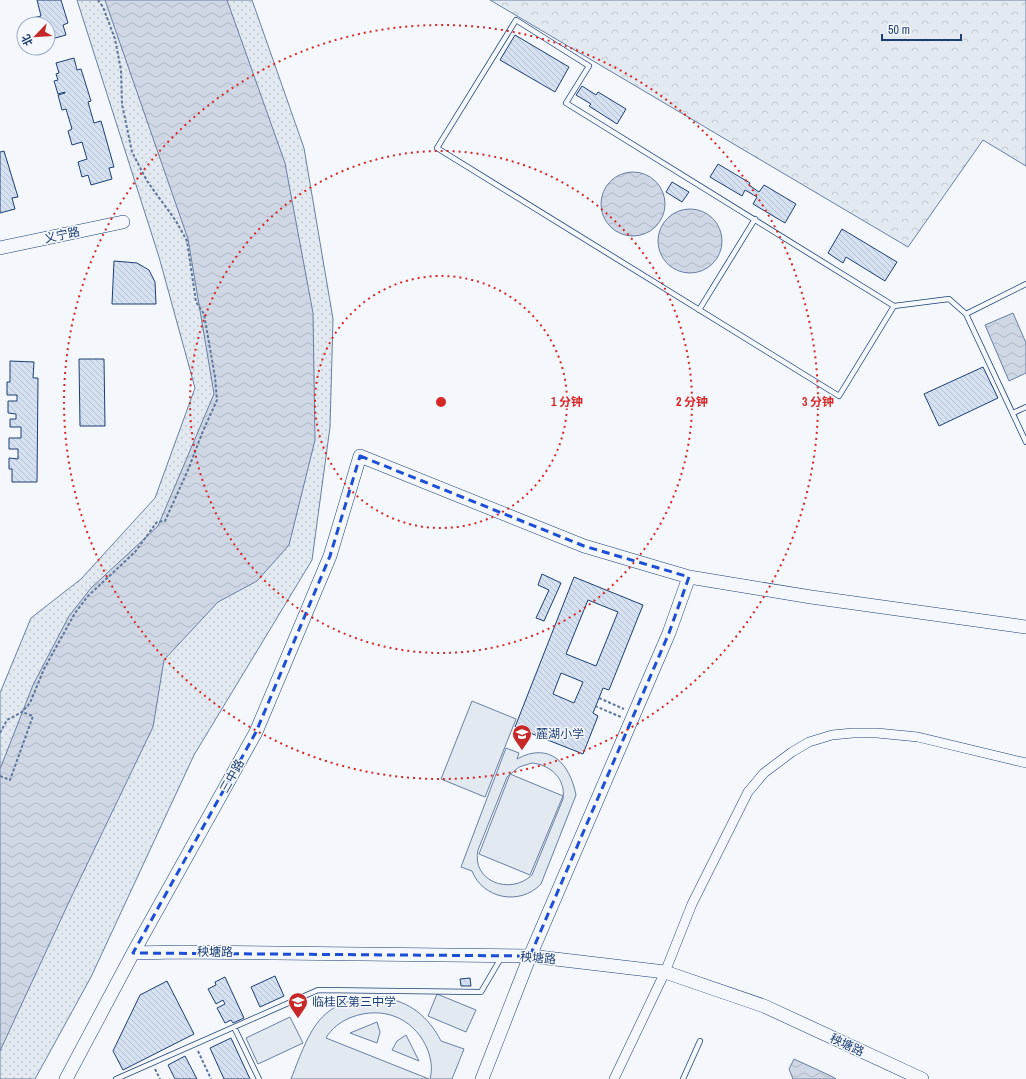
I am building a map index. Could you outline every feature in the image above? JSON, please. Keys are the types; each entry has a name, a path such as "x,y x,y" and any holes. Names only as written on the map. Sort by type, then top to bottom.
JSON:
{"main road":[{"name":"义宁路","path":"0,248 123,222"},
{"name":"三中路","path":"66,1079 133,953 256,732 330,556 360,456 584,546 689,577"},
{"path":"482,1079 530,956 669,633 689,577 811,597 1026,627"},
{"name":"秧塘路","path":"133,953 180,952 530,956 665,972 764,1006 922,1079"}],"street":[{"path":"614,1079 665,972 692,904 748,792 764,773 792,752 809,742 832,735 853,733 877,733 918,737 1026,763"}],"lane":[{"path":"894,306 839,396 437,148 516,20 589,66 566,103 894,306 949,299 966,314 1026,442"},
{"path":"699,310 754,219"},
{"path":"966,314 1026,284"},
{"path":"1013,413 1026,407"},
{"path":"116,1079 318,990 481,992 502,956"},
{"path":"234,1027 259,1079"},
{"path":"684,1079 700,1041"}],"path":[{"path":"0,733 7,720 22,712 30,703 44,669 75,613 88,596 135,552 157,522 165,521 188,470 202,431 217,400 215,377 204,314 196,302 187,241 176,221 147,181 132,152 122,104 121,70 115,39 103,7 98,0"},
{"path":"599,698 633,717"},
{"path":"595,706 633,717"},
{"path":"0,776 10,780 33,716 22,712"},
{"path":"194,1044 211,1079"},
{"path":"152,1064 160,1079"}],"highlighted area":[{"path":"360,456 584,546 689,577 669,633 530,956 133,953 256,732 330,556"}],"green space":[{"path":"77,0 252,0 304,148 333,319 330,427 312,560 194,755 91,977 35,1079 0,1079 0,693 31,618 81,579 155,498 195,388 159,257"},
{"path":"490,0 1026,0 1026,166 983,140 908,247"},
{"path":"472,701 516,719 485,797 441,779"},
{"path":"506,748 519,753 517,759 529,754 539,753 549,754 557,759 569,774 576,795 541,884 532,891 523,895 513,897 503,896 484,888 472,871 461,867","holes":["532,763 539,764 551,770 560,779 563,799 532,875 523,881 513,884 494,882 486,877 480,870 477,861 478,850 507,777 519,767"]},
{"path":"510,774 563,796 530,875 479,854"},
{"path":"437,994 476,1010 466,1032 428,1016"},
{"path":"382,997 401,1002 410,1007 424,1017 441,1041 464,1049 452,1079 430,1079 430,1058 426,1046 420,1036 413,1028 395,1016 374,1013 352,1017 340,1023 326,1038 429,1079 291,1079 305,1045 320,1019 331,1010 344,1003 361,999"},
{"path":"290,1017 303,1043 258,1064 246,1038"},
{"path":"377,1022 380,1032 377,1043 350,1033"},
{"path":"406,1035 419,1061 392,1050 397,1041"}],"water":[{"path":"105,0 227,0 285,163 313,313 315,440 289,545 257,581 218,602 164,660 153,727 68,904 0,1051 0,769 33,685 69,616 91,588 158,526 214,394 188,239"},
{"path":"633,172 651,178 659,186 665,204 659,222 651,230 633,236 615,230 607,222 601,204 607,186 615,178"},
{"path":"690,209 708,215 716,223 722,241 716,259 708,267 690,273 672,267 664,259 658,241 664,223 672,215"},
{"path":"1013,313 1026,343 1026,373 1009,381 985,325"},
{"path":"794,1059 836,1079 793,1079 789,1069"}],"building":[{"path":"37,0 61,0 68,23 63,25 66,35 56,38 56,16 41,16"},
{"path":"515,35 569,67 555,92 500,60"},
{"path":"74,58 77,70 81,69 91,101 88,102 94,123 101,121 114,167 109,168 112,179 91,185 88,175 82,177 78,162 87,159 82,142 72,145 68,131 72,129 66,109 62,110 58,95 65,92 58,94 54,81 58,80 56,74 59,73 56,63"},
{"path":"582,86 596,95 598,92 626,109 617,124 589,106 591,104 576,95"},
{"path":"4,151 18,197 12,198 15,209 0,213 0,152"},
{"path":"718,164 750,183 749,185 759,192 764,185 796,204 785,223 753,204 757,197 745,190 742,196 710,177"},
{"path":"672,182 689,192 682,202 666,192"},
{"path":"842,229 897,262 885,281 846,257 843,263 828,253"},
{"path":"114,261 137,263 149,270 155,282 156,304 112,304"},
{"path":"79,359 104,359 105,426 80,426"},
{"path":"10,361 34,362 33,378 38,378 37,482 12,482 12,469 9,469 9,458 18,459 18,449 9,449 9,438 21,438 21,427 10,427 10,419 16,419 16,414 8,413 8,401 17,401 17,395 7,395 7,382 10,382"},
{"path":"983,367 998,398 939,426 924,394"},
{"path":"542,574 561,583 544,621 536,618 549,590 538,585"},
{"path":"574,577 643,605 609,690 603,688 593,713 598,716 583,754 515,727","holes":["588,600 618,612 596,666 566,654","561,673 583,682 574,703 553,694"]},
{"path":"275,976 284,996 260,1007 251,987"},
{"path":"225,977 244,1018 233,1023 231,1020 225,1023 217,1008 225,1004 223,1000 216,1004 208,989 216,985 215,982"},
{"path":"470,978 471,986 461,986 460,979"},
{"path":"167,981 194,1034 123,1070 113,1051 140,995"},
{"path":"231,1038 250,1079 224,1079 210,1048"},
{"path":"185,1056 197,1079 175,1079 168,1065"}],"place":[{"name":"麓湖小学","path":"522,751"},
{"name":"临桂区第三中学","path":"298,1019"}]}
